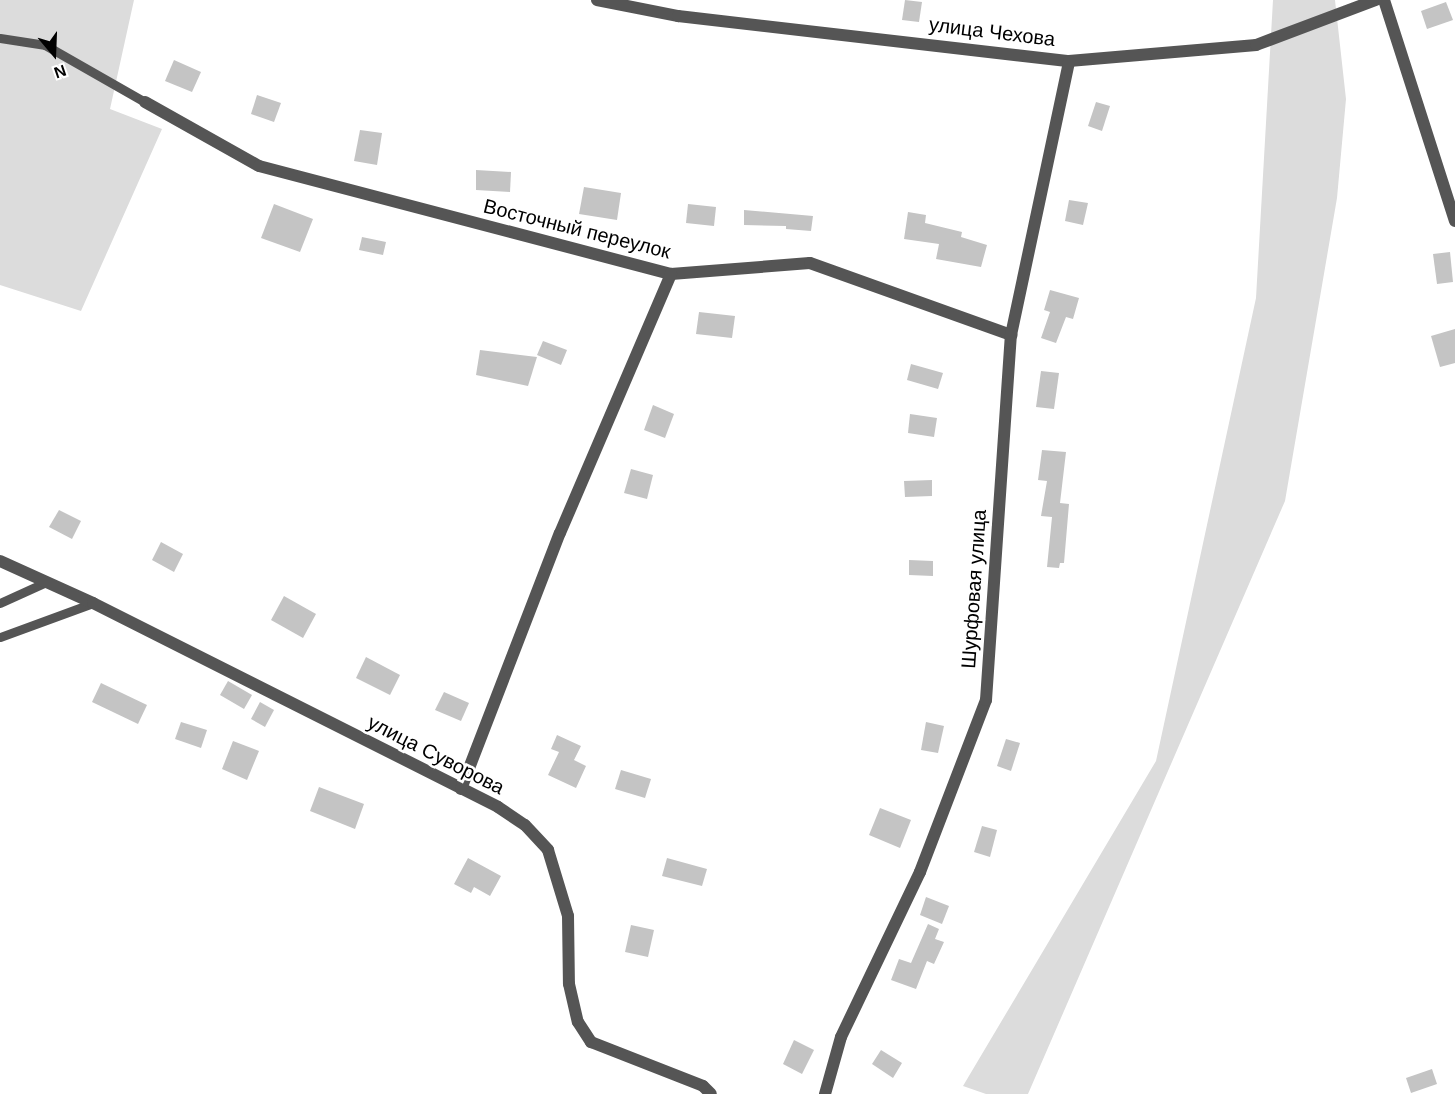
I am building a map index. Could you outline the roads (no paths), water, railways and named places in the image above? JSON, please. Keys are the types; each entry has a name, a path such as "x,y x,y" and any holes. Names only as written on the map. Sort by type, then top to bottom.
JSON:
{"street":[{"name":"улица Чехова","path":"597,0 678,16 1069,61 1256,45 1376,0"},
{"path":"1384,0 1455,221"},
{"name":"Шурфовая улица","path":"825,1094 841,1037 920,872 986,700 1011,335 1069,61"},
{"name":"Восточный переулок","path":"145,102 259,166 671,274 810,263 1011,335"},
{"path":"461,789 560,533 671,274"},
{"name":"улица Суворова","path":"0,561 93,603 461,789 525,825 548,850 568,916 569,984 578,1022 591,1042 703,1086 711,1094"}],"lane":[{"path":"0,38 45,45 145,102"},
{"path":"0,603 46,582"},
{"path":"0,637 93,603"}]}
